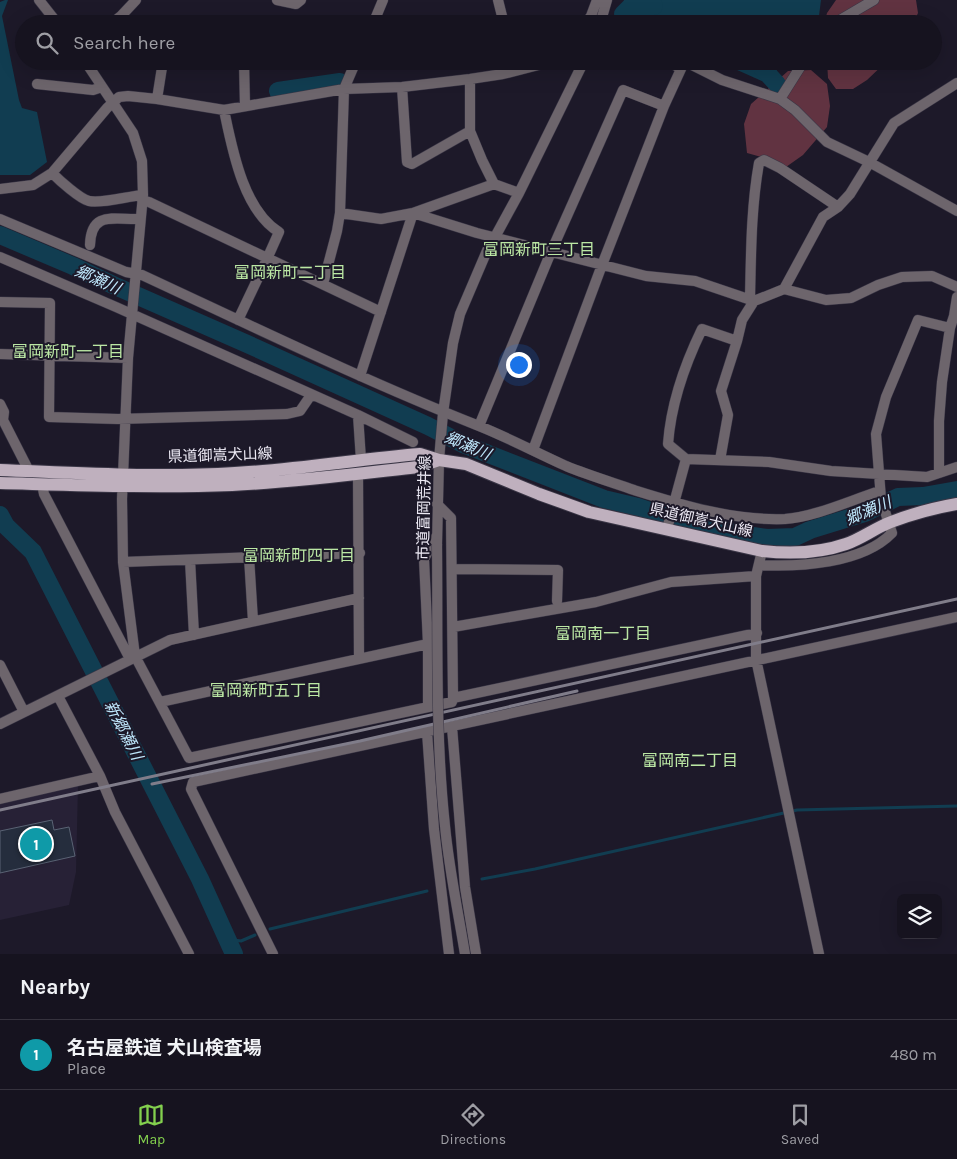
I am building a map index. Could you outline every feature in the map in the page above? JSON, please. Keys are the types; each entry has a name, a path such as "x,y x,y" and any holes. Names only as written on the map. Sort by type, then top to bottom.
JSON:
{"main road":[{"name":"県道御嵩犬山線","path":"0,482 25,475 42,484 234,473 304,468 420,454 439,460 466,464 589,512 762,551 780,553 810,551 846,544 889,522 928,510 957,504"},
{"name":"県道御嵩犬山線","path":"0,470 25,475 230,485 418,467 439,460"}],"street":[{"path":"39,0 51,15"},
{"path":"122,15 136,0"},
{"path":"277,0 296,4 301,0"},
{"path":"377,15 383,0"},
{"path":"498,0 502,15"},
{"path":"590,15 597,0"},
{"path":"604,15 607,0"},
{"path":"848,15 874,0"},
{"path":"91,70 134,134 142,161 142,198 130,314 123,480 123,562 132,658"},
{"path":"156,99 161,70"},
{"path":"244,70 245,106"},
{"path":"323,284 340,213 344,89 352,70"},
{"path":"0,189 33,185 52,173 112,102 119,97 156,99 224,110 344,89 402,87 470,79 519,70"},
{"name":"市道富岡荒井線","path":"465,954 450,869 445,824 440,736 437,504 443,413 453,343 460,314 485,254 519,193 580,70"},
{"path":"533,450 602,265 680,70"},
{"path":"702,70 722,80 780,100 795,110 827,142 869,162 957,211"},
{"path":"780,100 798,70"},
{"path":"470,79 470,131 494,184"},
{"path":"784,289 823,217 838,207 850,194 894,123 957,83"},
{"path":"37,84 93,90 102,87"},
{"path":"402,87 407,162 412,164 470,131"},
{"path":"479,426 551,252 623,90 664,106"},
{"path":"224,110 235,159 251,199 268,225 279,232 238,320"},
{"path":"720,460 728,415 721,391 742,320 752,300 754,198 759,163 764,160 780,168 838,207"},
{"path":"52,173 89,202 108,201 121,197 142,198 381,312"},
{"path":"340,213 382,220 412,213 494,184 519,193"},
{"path":"412,213 495,237 646,276 695,281 752,300 784,289 826,300 851,298 878,285 902,277 932,276 957,287"},
{"path":"360,376 412,213"},
{"path":"90,245 93,227 99,221 108,218 124,220 139,218"},
{"path":"0,219 126,272 135,273 443,413 479,426 568,466 675,503 742,516 787,519 881,495"},
{"path":"0,257 358,415 413,442"},
{"path":"939,473 939,421 942,382 950,328 956,317 957,297"},
{"path":"0,302 50,303 49,417 125,419 287,414 300,411 311,395"},
{"path":"759,565 787,566 840,558 864,552 886,540 892,533 881,495 876,434 886,397 918,320 950,328"},
{"path":"737,341 702,329 687,359 670,417 668,444 686,459 769,462 831,471 927,477 957,467"},
{"path":"0,354 128,358"},
{"path":"0,404 4,412 3,420 25,475"},
{"path":"358,415 361,460"},
{"path":"667,529 686,459"},
{"path":"358,474 360,554 359,659"},
{"path":"42,484 44,494 132,658 160,702 189,758 452,702 451,518 437,504"},
{"path":"428,706 428,644 424,559 437,539"},
{"path":"762,551 756,576 756,659 819,954"},
{"path":"123,562 360,554"},
{"path":"249,557 253,622"},
{"path":"190,560 194,635"},
{"path":"452,570 558,570 558,601"},
{"path":"453,626 598,601 670,582 756,576"},
{"path":"0,724 170,640 359,598"},
{"path":"273,954 191,789 193,782 957,617"},
{"path":"453,698 757,632"},
{"path":"160,702 428,644"},
{"path":"0,665 24,712"},
{"path":"58,696 100,776 115,812 189,954"},
{"path":"452,727 465,887 476,954"},
{"path":"428,732 434,829 449,954"},
{"path":"0,799 100,776"}],"shaded area":[{"path":"836,0 916,0 918,13 917,15 826,15"},
{"path":"811,70 827,84 830,106 827,127 803,155 786,167 769,159 747,153 744,124 751,104 788,71"},
{"path":"828,70 878,70 853,89 836,89 828,78"},
{"path":"78,786 76,872 69,905 0,920 0,802"}],"water":[{"path":"8,0 2,16 19,100 22,108 37,112 47,162 30,175 0,175 0,2"},
{"path":"627,0 821,0 819,15 644,15 630,7"},
{"path":"737,70 777,70 766,83"}],"building":[{"path":"52,820 54,830 69,827 75,856 0,873 0,831"}],"waterway":[{"path":"623,14 630,7 654,6"},
{"path":"764,70 777,84"},
{"path":"278,91 340,82"},
{"name":"郷瀬川","path":"0,235 245,343 428,426 463,444 604,499 638,507 668,517 740,534 767,538 795,537 810,530 865,513 898,497 923,496 957,490"},
{"name":"新郷瀬川","path":"0,515 6,526 33,552 200,879 234,954"},
{"path":"482,879 535,869 797,810 957,806"},
{"path":"270,929 427,891"},
{"path":"227,939 241,941 255,935"}],"railway":[{"path":"0,810 957,599"},
{"path":"152,784 360,741 577,691"}],"place":[{"name":"名古屋鉄道 犬山検査場","path":"36,844"}],"district":[{"name":"富岡新町三丁目","path":"539,249"},
{"name":"富岡新町二丁目","path":"290,272"},
{"name":"富岡新町一丁目","path":"68,351"},
{"name":"富岡新町四丁目","path":"299,555"},
{"name":"富岡南一丁目","path":"603,633"},
{"name":"富岡新町五丁目","path":"266,690"},
{"name":"富岡南二丁目","path":"690,760"}]}
